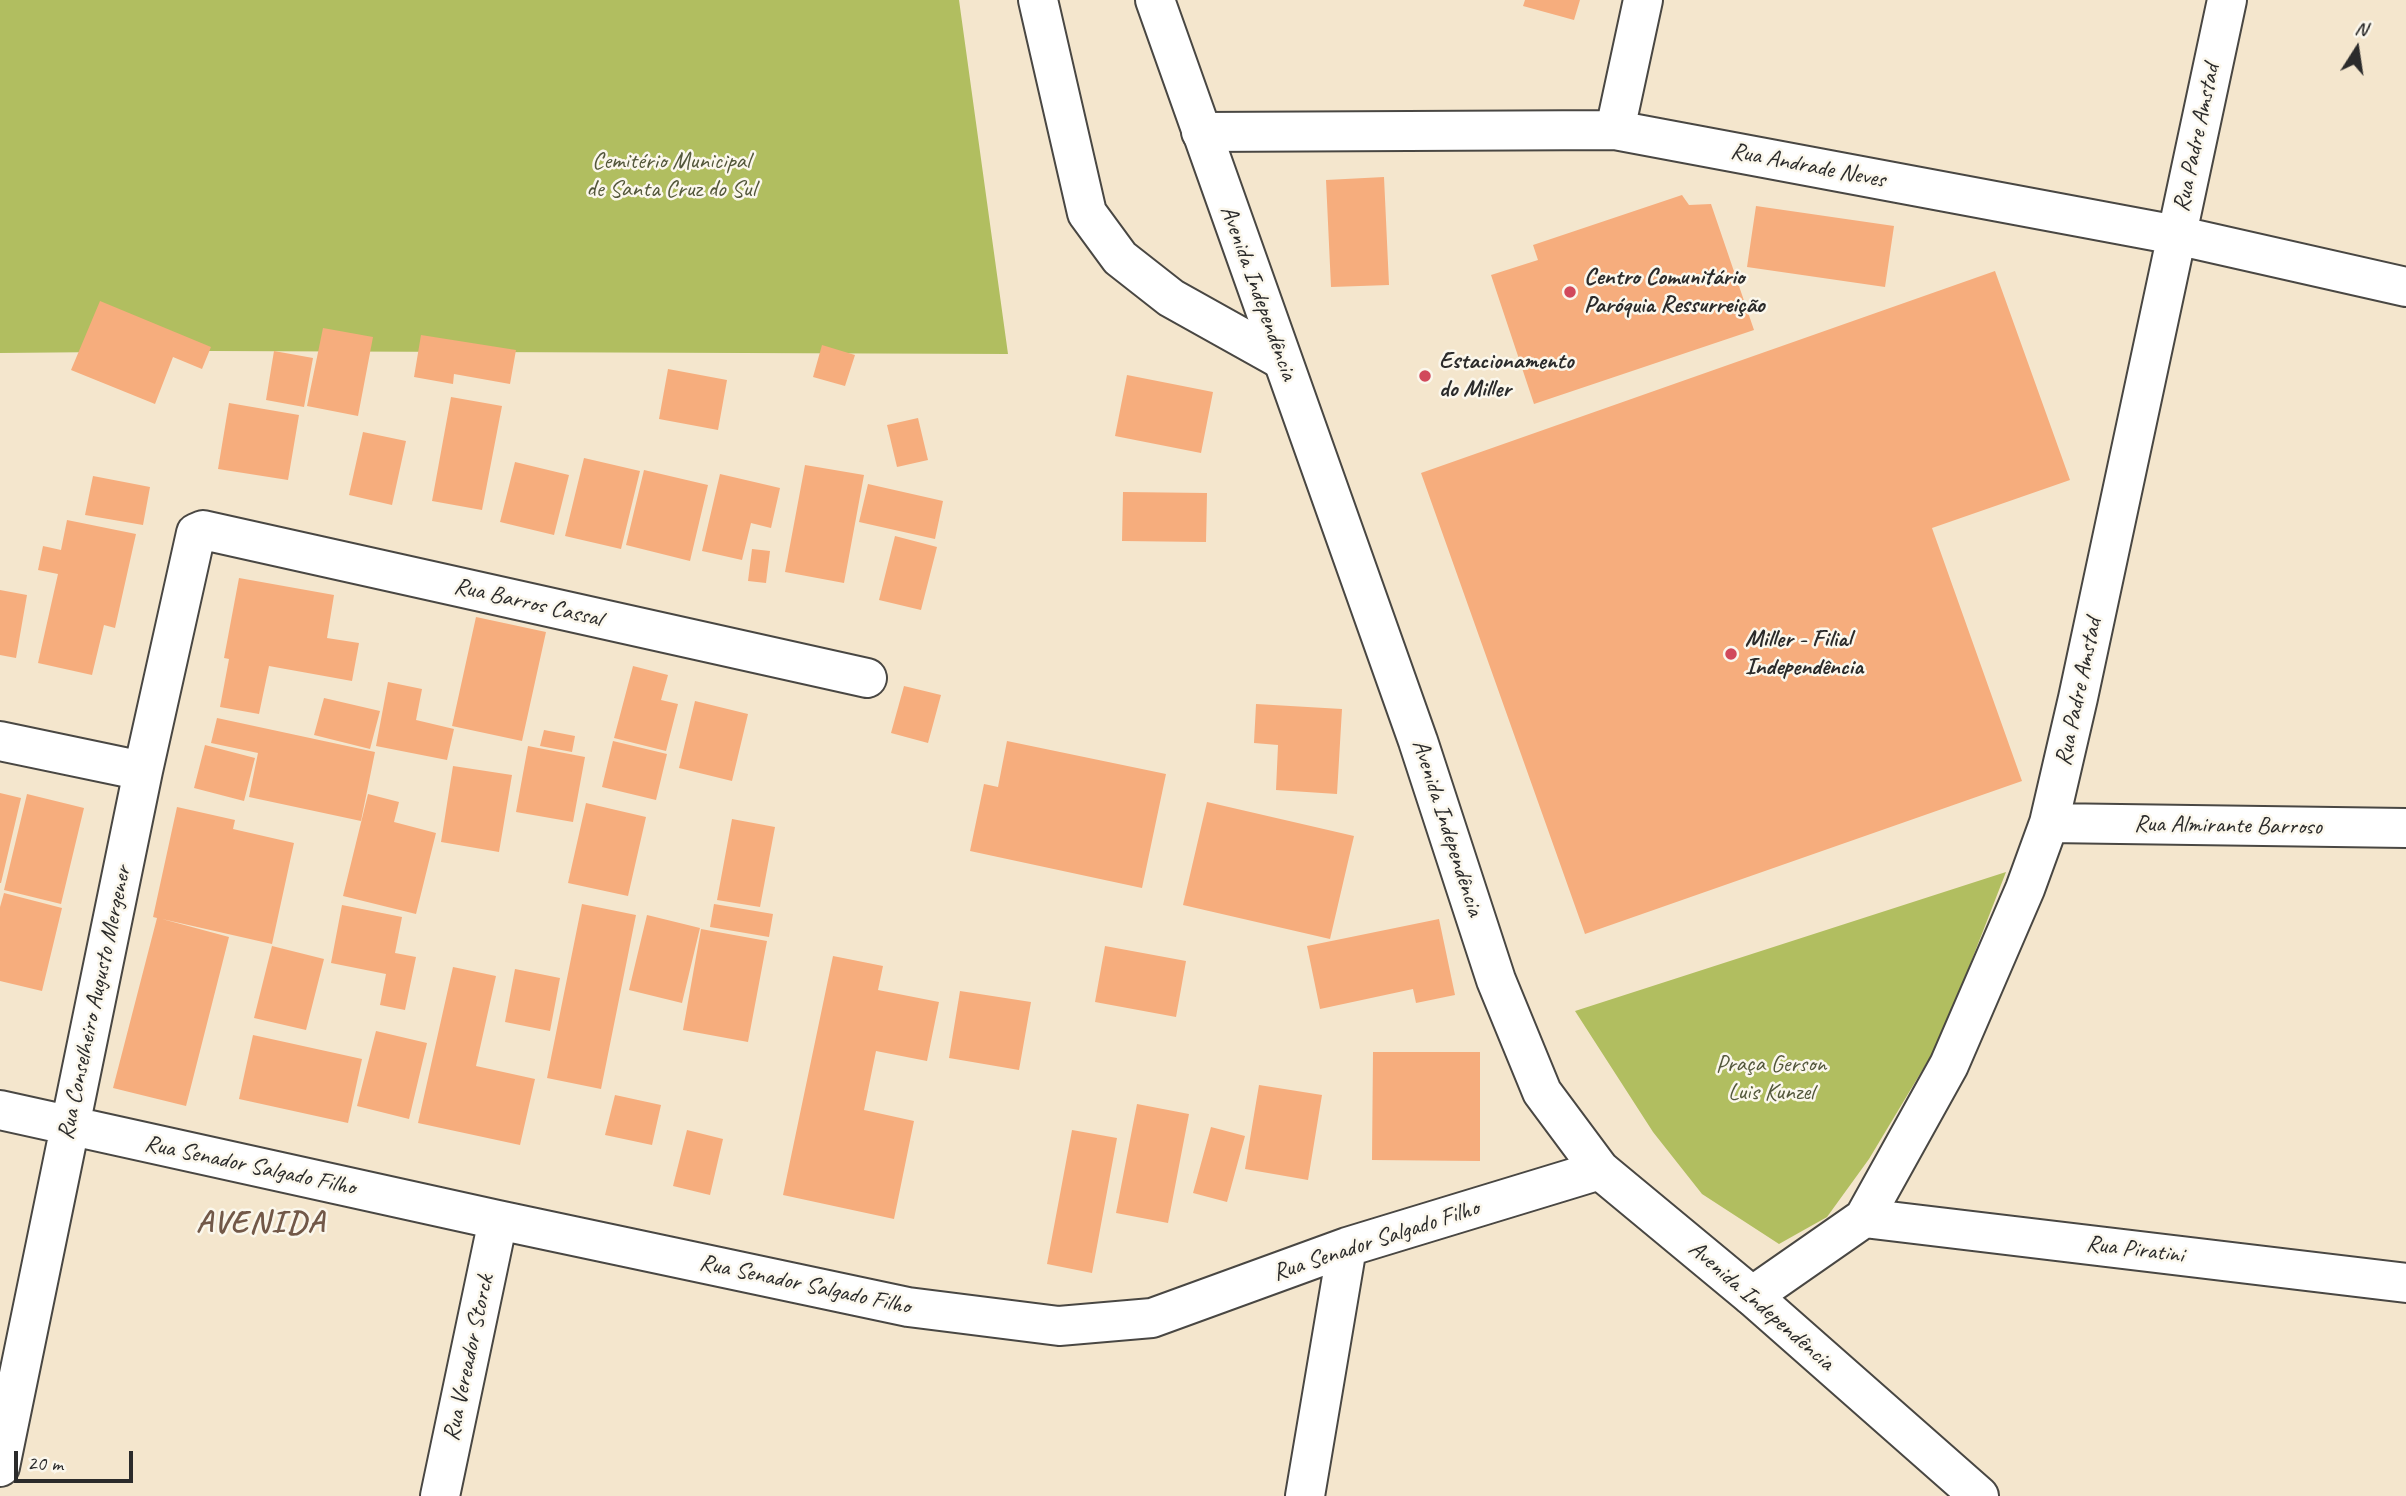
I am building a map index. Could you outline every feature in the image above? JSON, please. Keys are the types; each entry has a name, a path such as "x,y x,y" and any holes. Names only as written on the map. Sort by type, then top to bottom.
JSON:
{"street":[{"path":"1038,0 1087,213 1121,258 1171,298 1282,360"},
{"name":"Avenida Independência","path":"1155,0 1418,741 1496,980 1542,1092 1600,1170 1752,1297 1979,1496"},
{"path":"1615,130 1643,0"},
{"name":"Rua Padre Amstad","path":"1752,1297 1864,1218 1949,1065 2025,889 2049,823 2081,684 2227,0"},
{"name":"Rua Andrade Neves","path":"1201,132 1615,130 2176,235 2406,287"},
{"name":"Rua Barros Cassal","path":"194,539 197,533 203,530 867,678"},
{"name":"Rua Conselheiro Augusto Mergener","path":"0,1467 143,771 194,539"},
{"path":"0,741 143,771"},
{"name":"Rua Almirante Barroso","path":"2049,823 2406,828"},
{"name":"Rua Senador Salgado Filho","path":"0,1110 908,1307 1059,1326 1152,1318 1347,1247 1600,1170"},
{"name":"Rua Piratini","path":"1864,1218 2406,1283"},
{"name":"Rua Vereador Storck","path":"440,1496 498,1220"},
{"path":"1305,1496 1347,1247"}],"green space":[{"name":"Cemitério Municipal de Santa Cruz do Sul","path":"0,0 959,0 1008,354 213,351 0,353"},
{"name":"Praça Gerson Luis Kunzel","path":"2006,872 1941,1039 1869,1159 1827,1217 1779,1244 1702,1194 1653,1132 1575,1011"}],"building":[{"path":"1525,0 1580,0 1574,20 1523,6"},
{"path":"1384,177 1389,285 1331,287 1326,180"},
{"path":"1682,195 1689,205 1711,204 1754,330 1534,404 1491,275 1538,260 1533,245"},
{"path":"1756,206 1894,226 1885,287 1747,267"},
{"name":"Miller - Filial Independência","path":"1995,271 2070,480 1932,528 2022,781 1585,934 1421,473"},
{"path":"100,301 211,347 202,369 173,357 155,404 71,370"},
{"path":"323,328 373,337 358,416 307,406"},
{"path":"421,335 516,350 510,384 454,374 453,384 414,377"},
{"path":"822,345 855,355 845,386 813,377"},
{"path":"274,351 313,358 304,407 266,400"},
{"path":"668,369 727,380 718,430 659,419"},
{"path":"1127,375 1213,392 1201,453 1115,436"},
{"path":"451,397 502,406 482,510 432,501"},
{"path":"229,403 299,415 288,480 218,469"},
{"path":"918,418 928,460 897,467 887,425"},
{"path":"363,432 406,441 392,505 349,495"},
{"path":"584,458 640,471 621,549 565,536"},
{"path":"515,462 569,475 554,535 500,522"},
{"path":"805,465 864,475 844,583 785,572"},
{"path":"644,470 708,485 690,561 626,545"},
{"path":"720,474 780,488 771,528 751,523 742,560 702,551"},
{"path":"93,476 150,487 143,525 85,515"},
{"path":"868,484 943,501 935,539 859,522"},
{"path":"1123,492 1207,493 1206,542 1122,541"},
{"path":"67,520 136,534 115,628 104,625 92,675 38,663 58,574 38,570 43,546 61,550"},
{"path":"895,536 937,547 921,610 879,600"},
{"path":"752,549 770,551 766,583 748,581"},
{"path":"239,578 334,595 327,638 359,643 352,681 269,666 259,714 220,707 229,659 224,658"},
{"path":"0,590 27,595 16,658 0,655"},
{"path":"476,617 546,632 522,741 452,726"},
{"path":"633,666 668,675 661,700 678,704 666,751 614,738"},
{"path":"388,682 422,689 416,720 454,729 447,760 376,746"},
{"path":"904,686 941,695 928,743 891,733"},
{"path":"324,698 380,711 370,749 314,735"},
{"path":"695,701 748,714 732,781 679,768"},
{"path":"1256,704 1342,709 1337,794 1276,790 1278,745 1254,743"},
{"path":"217,718 375,752 361,821 249,797 258,753 211,743"},
{"path":"544,730 575,736 572,752 540,746"},
{"path":"613,741 667,754 656,800 602,787"},
{"path":"1007,741 1166,774 1142,888 970,851 984,784 998,787"},
{"path":"205,745 255,758 244,801 194,788"},
{"path":"528,746 585,757 573,822 516,812"},
{"path":"453,766 512,775 499,852 441,842"},
{"path":"0,793 21,798 1,883 0,883"},
{"path":"27,794 84,808 61,904 4,890"},
{"path":"368,794 399,802 394,822 436,833 416,914 343,896"},
{"path":"1207,802 1354,836 1330,939 1183,905"},
{"path":"586,803 646,817 628,896 568,883"},
{"path":"177,807 235,820 233,829 294,843 272,944 162,919 229,937 186,1106 113,1088 157,918 153,917"},
{"path":"732,819 775,827 760,907 717,900"},
{"path":"4,893 62,908 42,991 0,981 0,907"},
{"path":"582,904 636,915 601,1089 547,1078"},
{"path":"714,904 773,914 769,937 710,927"},
{"path":"342,905 402,917 395,953 416,957 405,1010 380,1005 386,974 331,963"},
{"path":"647,915 700,928 682,1003 629,990"},
{"path":"1439,919 1455,995 1416,1003 1413,989 1320,1009 1307,946"},
{"path":"701,929 767,941 748,1042 683,1030"},
{"path":"272,946 324,959 306,1030 254,1018"},
{"path":"1105,946 1186,961 1176,1017 1095,1002"},
{"path":"833,956 883,966 878,990 939,1002 927,1061 876,1051 864,1110 914,1121 894,1219 783,1195"},
{"path":"453,967 496,976 476,1066 535,1079 520,1145 418,1123"},
{"path":"515,969 560,978 550,1031 505,1022"},
{"path":"960,991 1031,1002 1019,1070 949,1058"},
{"path":"376,1031 427,1043 409,1119 357,1106"},
{"path":"253,1035 362,1059 348,1123 239,1099"},
{"path":"1373,1052 1480,1052 1480,1161 1372,1160"},
{"path":"1259,1085 1322,1095 1308,1180 1245,1169"},
{"path":"615,1095 661,1105 652,1145 605,1135"},
{"path":"1137,1104 1189,1114 1168,1223 1116,1213"},
{"path":"1211,1127 1245,1136 1227,1202 1193,1193"},
{"path":"687,1130 723,1139 710,1195 673,1186"},
{"path":"1072,1130 1117,1138 1092,1273 1047,1264"}],"place":[{"name":"Centro Comunitário Paróquia Ressurreição","path":"1570,292"},
{"name":"Estacionamento do Miller","path":"1425,376"},
{"name":"Miller - Filial Independência","path":"1731,654"}],"district":[{"name":"AVENIDA","path":"261,1224"}]}
